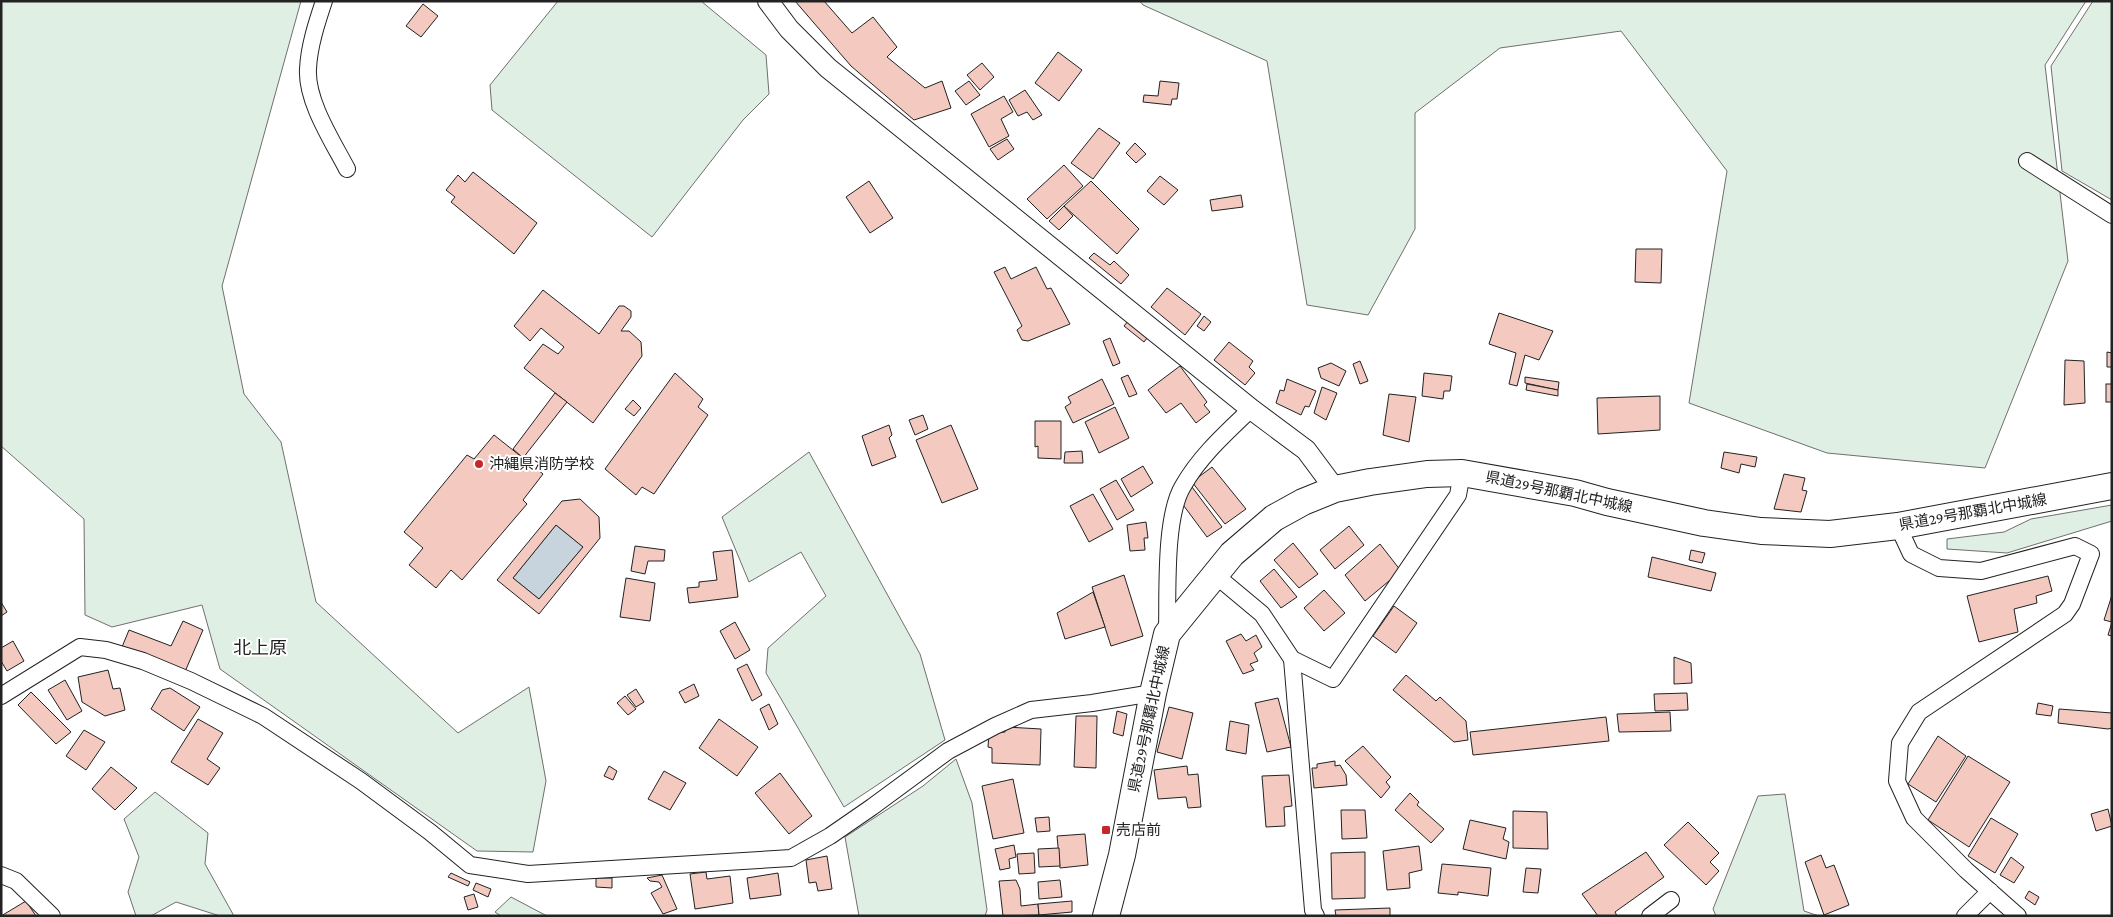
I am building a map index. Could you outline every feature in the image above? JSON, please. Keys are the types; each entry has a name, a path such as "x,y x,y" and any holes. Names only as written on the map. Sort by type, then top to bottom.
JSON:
{"main road":[{"name":"県道29号那覇北中城線","path":"1106,916 1122,854 1153,693 1167,634 1214,574 1253,534 1274,518 1303,502 1335,489 1399,477 1462,473 1575,492 1607,502 1704,523 1736,528 1830,534 1898,526 2112,486"}],"street":[{"path":"324,1 318,20 308,70 313,98 347,169"},
{"path":"768,1 790,29 828,68 1251,409 1306,450 1335,489"},
{"path":"2027,161 2112,215"},
{"path":"1167,634 1172,513 1178,496 1206,452 1251,409"},
{"path":"1292,659 1333,679 1458,495 1462,473"},
{"path":"1898,526 1911,554 1939,568 1981,571 2075,546 2091,554 2072,604 2065,614 1919,712 1900,743 1897,781 1914,818 1966,870 2018,916"},
{"path":"1214,574 1262,614 1292,659 1313,910 1316,916"},
{"path":"1,696 80,647 106,650 143,661 192,681 263,716 361,781 430,832 470,866 528,874 791,858 830,836 872,808 948,751 995,726 1031,710 1153,693"},
{"path":"1,875 16,881 52,916"},
{"path":"1966,916 1990,891"},
{"path":"1650,916 1671,900"}],"green space":[{"path":"1,1 301,1 222,286 244,394 281,442 316,602 458,733 529,687 546,781 533,852 477,851 220,669 202,605 112,627 85,615 84,519 1,446"},
{"path":"558,1 701,1 766,55 769,94 743,120 652,237 492,110 490,85"},
{"path":"1140,1 2086,1 2045,65 2068,261 1985,468 1827,453 1689,403 1727,171 1621,31 1500,48 1415,113 1415,229 1368,315 1307,305 1267,61 1143,5"},
{"path":"2093,1 2112,1 2112,200 2062,171 2051,66"},
{"path":"809,452 920,654 945,740 844,807 766,673 768,648 826,596 801,552 749,582 722,517"},
{"path":"2112,505 2112,521 2007,553 1947,549 1947,539 2004,532 2031,519"},
{"path":"956,759 972,803 987,910 985,916 859,916 845,837 923,786"},
{"path":"155,792 208,833 205,864 234,916 220,916 176,902 151,916 136,916 128,892 139,857 124,819"},
{"path":"1785,794 1804,911 1819,916 1716,916 1713,909 1758,796"},
{"path":"511,897 547,916 501,916 495,912"}],"shaded area":[{"path":"556,525 583,547 539,599 513,578"}],"building":[{"path":"795,1 824,1 852,33 873,17 897,47 887,57 925,88 942,81 951,108 914,120 851,66"},
{"path":"423,4 438,16 421,37 406,26"},
{"path":"1058,52 1082,70 1059,101 1035,83"},
{"path":"982,63 994,77 980,90 967,75"},
{"path":"969,81 980,95 966,105 955,91"},
{"path":"1160,81 1179,83 1177,99 1172,99 1171,105 1143,102 1144,95 1158,96"},
{"path":"1025,90 1042,115 1033,120 1027,112 1018,116 1009,100"},
{"path":"1004,96 1013,112 1001,119 1009,136 989,147 971,114"},
{"path":"1099,128 1120,143 1093,179 1071,163"},
{"path":"1007,139 1014,149 998,160 990,149"},
{"path":"1135,143 1146,154 1136,163 1126,153"},
{"path":"1064,165 1083,186 1047,219 1027,199"},
{"path":"473,172 537,223 514,254 451,202 455,197 446,190 458,175 465,182"},
{"path":"1160,176 1178,190 1164,205 1147,191"},
{"path":"869,181 893,218 870,233 846,197"},
{"path":"1091,181 1139,229 1117,254 1064,206"},
{"path":"1241,195 1243,207 1212,211 1210,200"},
{"path":"1064,206 1073,216 1059,230 1049,221"},
{"path":"1636,249 1662,249 1661,283 1635,282"},
{"path":"1094,253 1110,265 1114,261 1129,275 1121,284 1089,258"},
{"path":"1005,267 1011,279 1036,267 1047,289 1051,288 1070,324 1028,341 1022,340 1017,330 1022,326 994,272"},
{"path":"1167,288 1201,314 1185,335 1151,307"},
{"path":"543,290 599,334 619,306 624,306 631,311 631,317 621,331 629,331 641,342 642,356 593,423 524,368 543,344 558,354 564,347 541,328 530,341 514,326"},
{"path":"1499,313 1553,331 1539,360 1525,355 1517,386 1509,384 1516,353 1489,344"},
{"path":"1204,316 1211,322 1204,331 1197,326"},
{"path":"1128,321 1147,338 1144,342 1124,326"},
{"path":"1110,338 1120,363 1113,366 1103,341"},
{"path":"1229,342 1253,361 1249,367 1255,373 1245,385 1214,360"},
{"path":"2107,352 2112,353 2112,367 2107,367"},
{"path":"2065,360 2084,361 2085,403 2064,405"},
{"path":"1360,361 1368,381 1360,384 1353,364"},
{"path":"1331,363 1346,371 1339,386 1321,378 1318,368"},
{"path":"1180,366 1207,402 1204,405 1210,412 1196,423 1181,403 1166,413 1148,390"},
{"path":"675,373 703,399 698,407 708,415 654,494 642,487 636,495 605,469"},
{"path":"1424,373 1452,376 1450,391 1444,391 1443,399 1422,396"},
{"path":"1128,375 1137,394 1129,397 1121,378"},
{"path":"1525,377 1559,382 1558,390 1525,383"},
{"path":"1102,379 1114,404 1073,423 1065,407 1071,403 1068,397"},
{"path":"1287,379 1316,391 1309,407 1305,406 1301,415 1276,403 1280,390 1284,391"},
{"path":"1527,384 1558,390 1558,396 1526,390"},
{"path":"2106,384 2112,384 2112,402 2106,402"},
{"path":"1322,387 1337,393 1326,420 1314,413"},
{"path":"555,393 567,402 523,458 513,449"},
{"path":"1389,394 1416,397 1409,442 1383,435"},
{"path":"1660,396 1660,430 1598,434 1597,398"},
{"path":"633,400 641,408 634,416 625,409"},
{"path":"1115,407 1129,438 1099,453 1085,422"},
{"path":"923,415 928,429 915,435 909,420"},
{"path":"1035,421 1061,421 1061,459 1038,458 1038,446 1035,447"},
{"path":"889,425 892,435 889,438 896,457 872,466 862,436"},
{"path":"951,425 978,489 942,503 916,440"},
{"path":"494,435 543,474 523,500 527,504 462,580 451,570 436,588 409,565 423,548 404,532 467,455 474,459"},
{"path":"1082,451 1083,463 1064,463 1065,452"},
{"path":"1724,452 1757,457 1755,467 1741,464 1739,473 1721,468"},
{"path":"1143,466 1153,483 1131,497 1121,479"},
{"path":"1212,467 1246,509 1225,524 1192,482"},
{"path":"1784,474 1805,478 1802,490 1807,491 1801,512 1774,509"},
{"path":"1116,480 1134,510 1117,520 1100,489"},
{"path":"1192,487 1222,527 1207,537 1178,498"},
{"path":"1093,494 1113,529 1089,542 1070,506"},
{"path":"580,499 599,517 600,538 539,614 497,580 562,501","holes":["556,525 583,547 539,599 513,578"]},
{"path":"1146,522 1148,538 1144,538 1145,550 1130,551 1127,525"},
{"path":"1349,526 1364,545 1335,569 1320,550"},
{"path":"1293,543 1318,574 1299,588 1274,560"},
{"path":"1380,544 1401,571 1365,601 1345,575"},
{"path":"635,546 665,550 664,561 648,561 645,574 631,571"},
{"path":"732,550 738,597 689,603 687,588 699,587 699,582 717,580 713,552"},
{"path":"1691,550 1705,553 1702,563 1689,560"},
{"path":"1652,557 1716,573 1711,591 1648,577"},
{"path":"1274,569 1297,597 1281,608 1260,581"},
{"path":"1124,575 1143,636 1111,646 1092,587"},
{"path":"2048,576 2052,591 2036,596 2037,603 2014,609 2018,632 1979,642 1967,596"},
{"path":"626,578 655,583 650,621 620,617"},
{"path":"1324,590 1345,613 1324,631 1304,608"},
{"path":"1093,592 1105,627 1065,639 1057,613"},
{"path":"2112,595 2112,622 2104,620"},
{"path":"1,602 7,612 1,616"},
{"path":"1394,606 1417,623 1396,653 1373,636"},
{"path":"183,621 203,630 184,674 122,647 129,630 171,646"},
{"path":"735,622 750,650 735,659 720,631"},
{"path":"2112,622 2112,636 2108,635"},
{"path":"1241,634 1246,641 1256,635 1262,647 1254,653 1258,661 1250,664 1254,670 1243,674 1226,641"},
{"path":"13,641 24,661 7,671 1,661 1,648"},
{"path":"1674,657 1691,663 1692,683 1674,684"},
{"path":"747,664 762,695 752,701 737,669"},
{"path":"108,670 113,689 120,688 125,710 105,716 82,702 78,677"},
{"path":"1406,675 1436,701 1440,697 1466,721 1468,740 1454,742 1393,690"},
{"path":"65,680 82,711 67,720 48,690"},
{"path":"694,684 699,696 685,703 679,692"},
{"path":"170,688 200,707 184,731 151,709 162,690"},
{"path":"636,689 644,702 636,707 627,695"},
{"path":"31,692 71,732 56,744 18,705"},
{"path":"1687,693 1688,710 1655,711 1654,694"},
{"path":"625,696 636,709 628,715 617,703"},
{"path":"1278,698 1291,747 1267,752 1255,703"},
{"path":"2038,703 2053,706 2051,716 2036,714"},
{"path":"769,704 778,724 769,730 760,709"},
{"path":"1169,707 1193,713 1182,759 1157,752"},
{"path":"2059,709 2112,713 2112,728 2058,723"},
{"path":"1117,711 1127,714 1123,736 1113,733"},
{"path":"1670,712 1671,731 1619,732 1617,714"},
{"path":"1076,716 1097,716 1096,768 1074,767"},
{"path":"1606,717 1609,741 1473,755 1470,732"},
{"path":"198,719 223,733 207,759 220,768 208,785 171,762"},
{"path":"719,719 758,747 737,776 699,748"},
{"path":"1230,721 1249,725 1246,754 1226,750"},
{"path":"1006,727 1041,729 1040,765 992,763 992,748 988,747 989,733 1005,732"},
{"path":"84,730 105,742 86,770 66,756"},
{"path":"1938,736 1966,756 1936,802 1908,784"},
{"path":"1363,746 1391,777 1386,782 1390,787 1381,798 1345,761"},
{"path":"1968,756 2010,782 1969,847 1928,820"},
{"path":"1335,761 1335,766 1340,765 1346,775 1347,785 1314,788 1312,768 1317,768 1317,764"},
{"path":"609,766 617,771 613,780 604,776"},
{"path":"1187,766 1188,775 1198,774 1201,807 1188,808 1186,797 1158,799 1154,770"},
{"path":"111,767 137,788 115,810 92,789"},
{"path":"664,771 686,783 670,810 648,799"},
{"path":"780,773 812,816 789,834 755,793"},
{"path":"1289,775 1292,806 1284,807 1285,826 1266,827 1262,776"},
{"path":"1013,779 1024,833 993,839 982,786"},
{"path":"1410,793 1419,802 1417,805 1444,829 1431,843 1395,810"},
{"path":"2108,809 2112,826 2096,831 2091,814"},
{"path":"1341,810 1365,810 1367,838 1342,839"},
{"path":"1513,811 1547,812 1548,849 1513,848"},
{"path":"1049,817 1050,831 1037,832 1035,818"},
{"path":"1991,818 2018,834 1995,873 1968,856"},
{"path":"1470,820 1506,828 1503,839 1509,842 1506,859 1463,849"},
{"path":"1688,822 1719,853 1710,862 1719,871 1706,885 1664,845"},
{"path":"1085,834 1088,865 1060,868 1057,836"},
{"path":"1014,845 1016,857 1009,859 1010,868 1000,870 995,849"},
{"path":"1419,846 1422,870 1409,873 1410,888 1387,890 1383,851"},
{"path":"1059,848 1060,866 1039,867 1038,849"},
{"path":"1365,852 1365,898 1332,899 1331,853"},
{"path":"1646,852 1664,877 1615,912 1617,916 1598,916 1582,894"},
{"path":"1034,853 1035,873 1019,874 1017,854"},
{"path":"1821,855 1826,868 1834,865 1849,905 1824,915 1805,862"},
{"path":"827,856 832,889 818,891 816,882 809,883 806,860"},
{"path":"2011,857 2024,867 2014,883 2000,875"},
{"path":"1442,864 1491,868 1488,896 1458,892 1458,895 1438,893"},
{"path":"1526,868 1541,869 1538,893 1523,892"},
{"path":"706,872 707,879 730,876 733,903 695,909 690,874"},
{"path":"451,873 470,882 468,886 448,877"},
{"path":"778,873 781,895 750,899 747,878"},
{"path":"662,875 677,909 663,914 651,893 662,887 659,882 650,881 647,878"},
{"path":"596,878 612,878 612,888 596,887"},
{"path":"1016,880 1020,889 1021,906 1038,904 1039,915 1003,916 999,881"},
{"path":"1060,880 1062,897 1039,899 1038,882"},
{"path":"476,883 491,889 488,897 473,890"},
{"path":"2029,891 2039,897 2035,905 2025,898"},
{"path":"474,894 478,907 468,910 464,897"},
{"path":"26,901 36,916 1,916"},
{"path":"1072,901 1072,912 1039,915 1038,904"},
{"path":"1390,908 1390,916 1336,916 1335,910"}],"place":[{"name":"沖縄県消防学校","path":"479,464"},
{"name":"売店前","path":"1106,830"}],"district":[{"name":"北上原","path":"260,648"}]}
